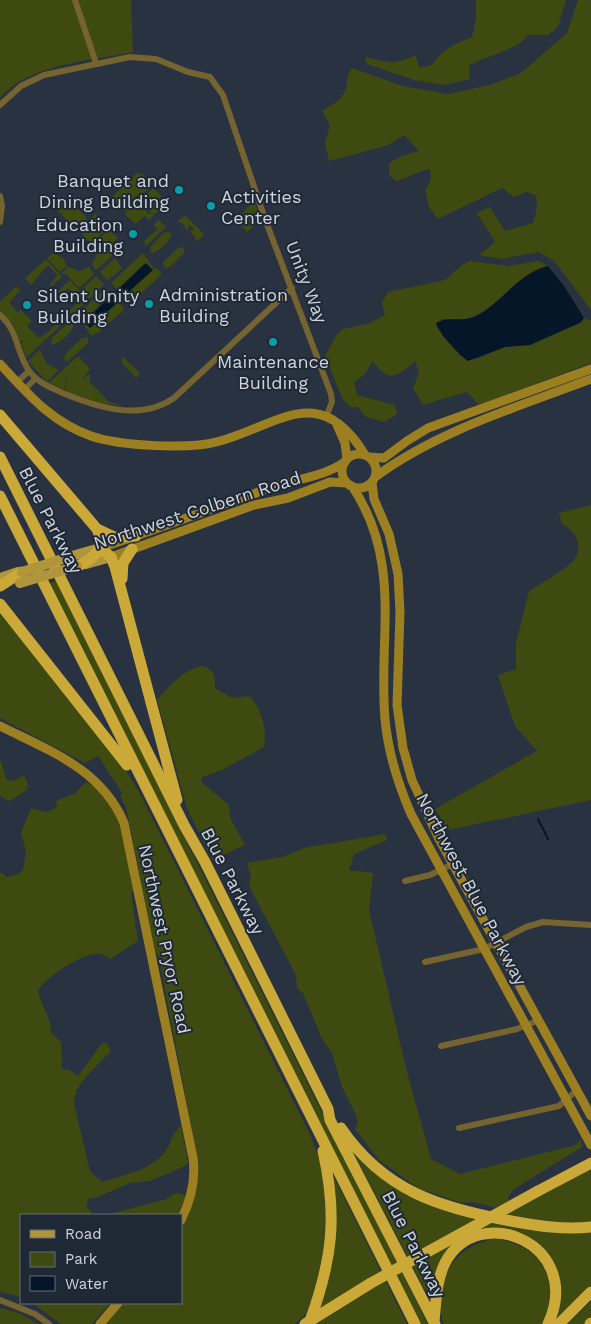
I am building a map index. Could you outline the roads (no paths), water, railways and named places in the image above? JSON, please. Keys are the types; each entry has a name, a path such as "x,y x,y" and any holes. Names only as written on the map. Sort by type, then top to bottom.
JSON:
{"highway":[{"path":"0,415 97,528 114,537 136,536"},
{"name":"Blue Parkway","path":"0,457 328,1109 330,1120 434,1323"},
{"name":"Blue Parkway","path":"0,496 159,817 415,1324"},
{"path":"77,562 92,559 100,548 101,540 97,528"},
{"path":"100,548 111,556 122,588 184,825"},
{"path":"122,588 123,563 132,549"},
{"path":"0,588 21,577"},
{"path":"1,606 122,757 159,817"},
{"path":"328,1109 346,1136 372,1163 404,1188 426,1200 464,1211 543,1227 591,1227"},
{"path":"307,1324 322,1280 332,1229 333,1203 319,1135"},
{"path":"307,1324 372,1283 591,1163"},
{"path":"434,1323 438,1284 446,1261 458,1248 474,1238 501,1233 525,1240 542,1253 548,1264 555,1289 555,1302 548,1324"},
{"path":"559,1324 591,1292"}],"main road":[{"name":"Northwest Colbern Road","path":"0,578 21,577 77,562 111,556"}],"street":[{"path":"0,105 14,91 36,78 96,63 75,0"},
{"name":"Unity Way","path":"96,63 147,57 210,78 223,95 265,219 332,394 330,419"},
{"path":"0,196 2,206 0,222"},
{"path":"0,315 14,332 29,371 50,388 112,409 138,410 163,405 174,398 292,288"},
{"path":"0,364 45,412 76,430 105,440 184,446 219,442 294,414 310,412 330,419 343,427 376,466 374,479"},
{"path":"346,460 353,455 384,458 428,428 591,369"},
{"path":"17,382 29,371"},
{"path":"24,390 36,378"},
{"path":"330,419 345,443 346,460 342,473 350,485 363,488 398,460 438,440 591,379"},
{"name":"Northwest Colbern Road","path":"100,548 274,487 329,472 346,460"},
{"name":"Northwest Blue Parkway","path":"374,479 374,499 389,534 398,574 400,612 397,705 403,748 417,794 453,864 591,1116"},
{"name":"Northwest Colbern Road","path":"111,556 254,505 288,498 324,484 350,485"},
{"name":"Northwest Blue Parkway","path":"350,485 362,501 374,530 383,570 387,606 385,718 392,758 411,814 591,1145"},
{"name":"Northwest Pryor Road","path":"0,726 83,770 110,796 124,823 194,1158 194,1183 182,1218"},
{"path":"405,881 442,870 453,864"},
{"path":"425,962 484,949 526,927 543,922 591,925"},
{"path":"441,1046 517,1029 539,1020"},
{"path":"459,1128 548,1109 567,1101 576,1090"},
{"path":"0,1300 35,1314 49,1324"},
{"path":"100,1324 117,1304"}],"water":[{"path":"146,263 153,270 122,298 116,291"},
{"path":"548,266 564,286 584,318 581,322 530,345 505,347 468,361 449,343 437,327 436,323 440,321 474,317 484,312 527,275"},
{"path":"114,293 120,300 90,328 84,322"}],"waterway":[{"path":"538,819 548,839"}],"place":[{"name":"Banquet and Dining Building","path":"179,190"},
{"name":"Activities Center","path":"211,206"},
{"name":"Education Building","path":"133,234"},
{"name":"Administration Building","path":"149,304"},
{"name":"Silent Unity Building","path":"27,305"},
{"name":"Maintenance Building","path":"273,342"}]}
